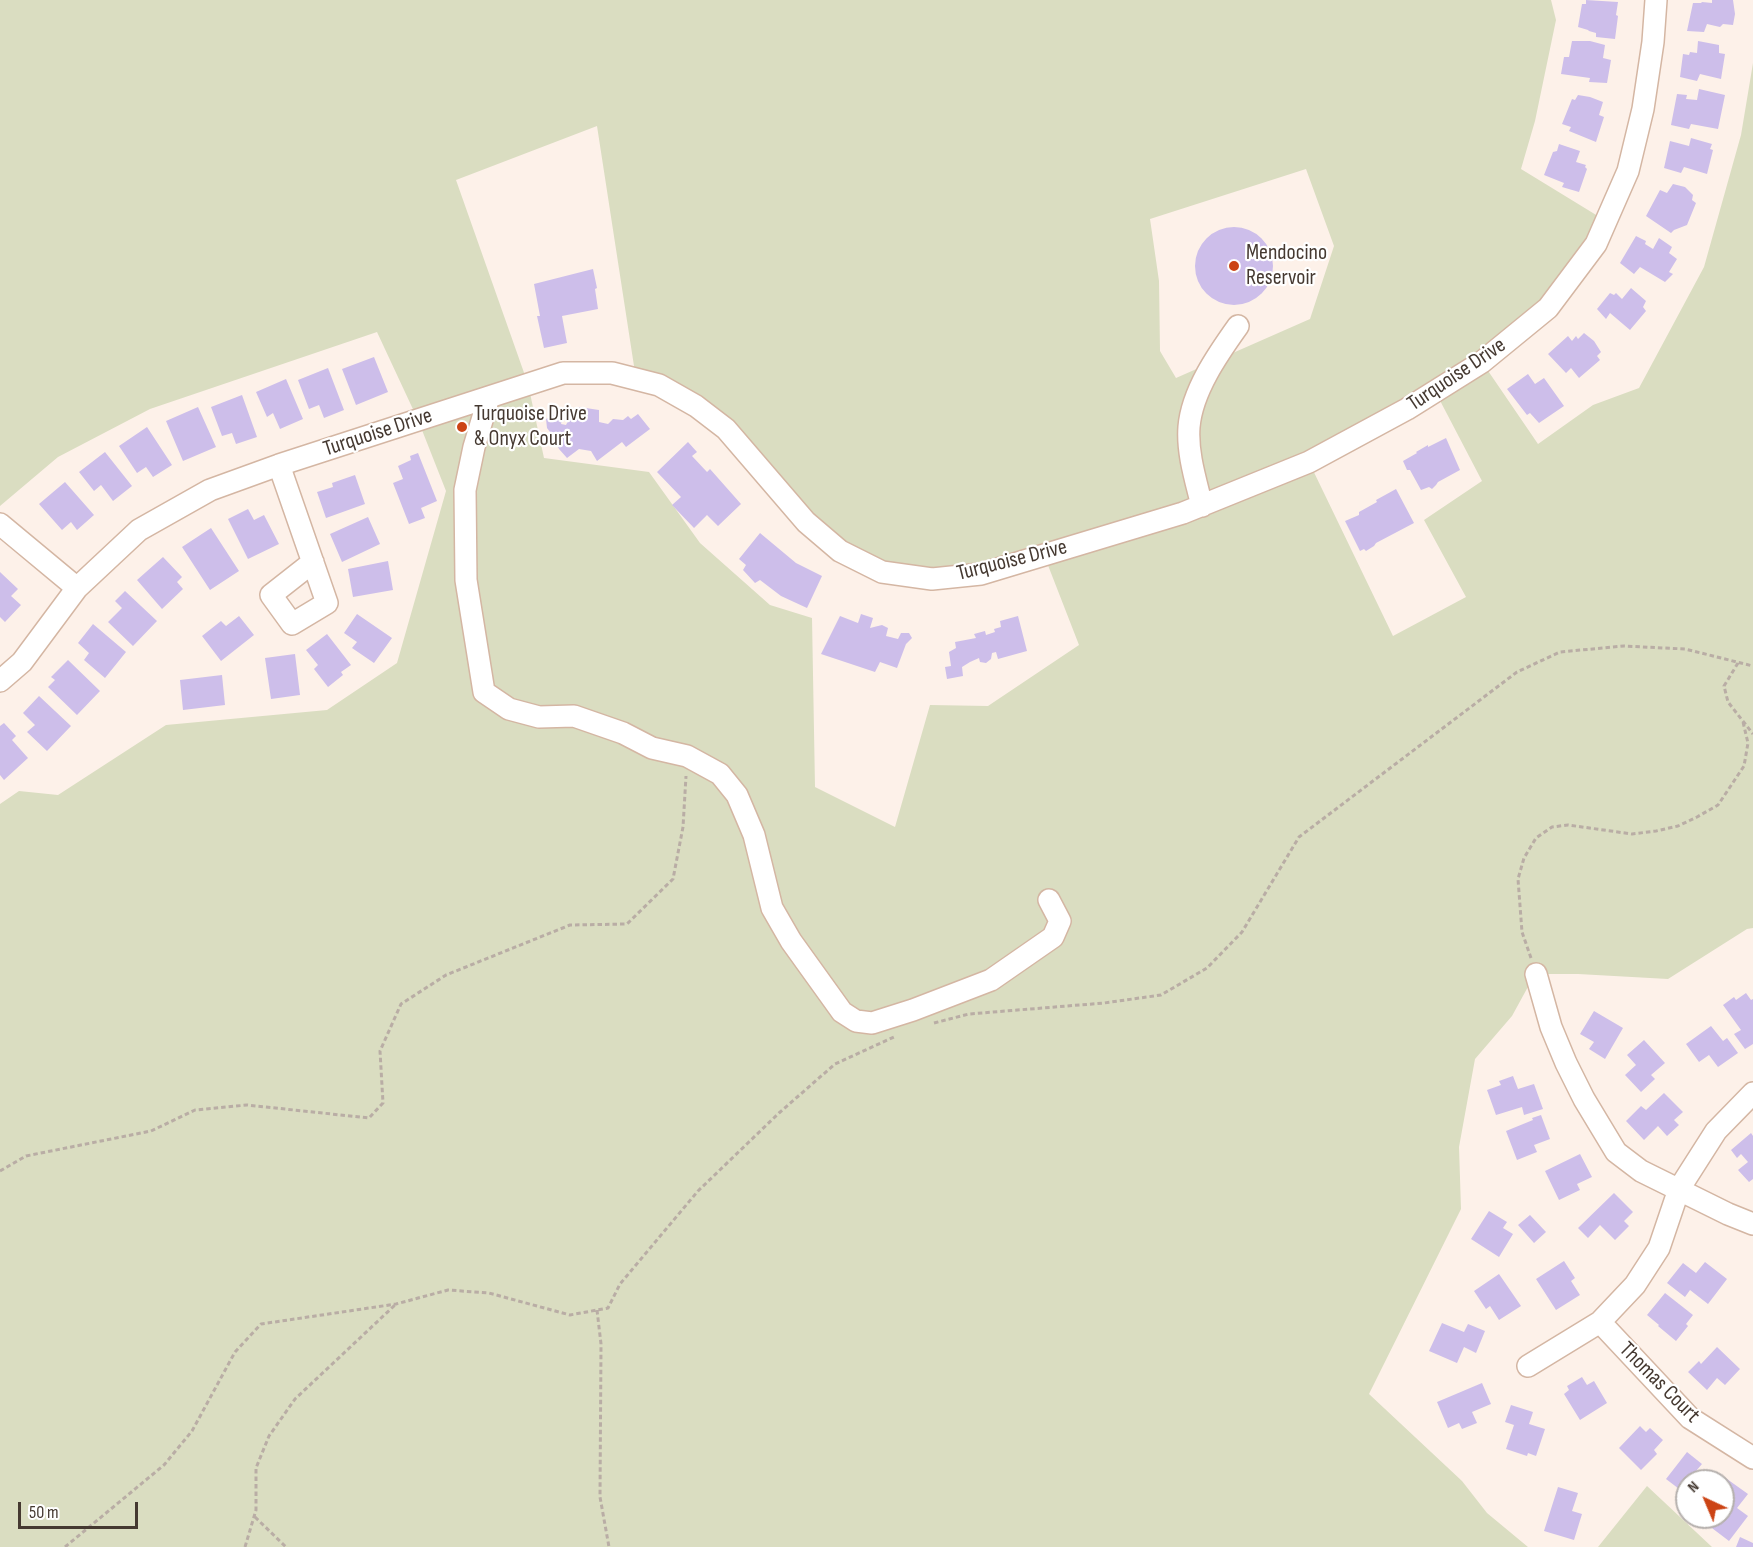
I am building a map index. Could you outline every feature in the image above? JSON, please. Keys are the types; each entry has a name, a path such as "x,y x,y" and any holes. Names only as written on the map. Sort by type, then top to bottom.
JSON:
{"street":[{"name":"Turquoise Drive","path":"0,681 22,662 77,588 139,530 210,489 563,373 612,373 659,385 696,406 726,429 806,522 840,551 882,572 932,579 981,574 1183,513 1309,462 1407,409 1482,362 1548,308 1596,244 1628,171 1643,109 1653,42 1656,0"},
{"path":"1202,506 1192,459 1189,427 1195,399 1220,351 1239,326"},
{"path":"489,397 474,447 465,490 466,580 484,692 509,709 539,717 574,716 623,733 652,748 687,756 720,774 737,795 754,836 772,908 792,941 842,1012 856,1021 872,1023 913,1011 991,980 1053,937 1060,921 1049,900"},
{"path":"279,465 313,562"},
{"path":"0,524 77,588"},
{"path":"1536,974 1551,1027 1566,1063 1584,1099 1616,1152 1641,1171 1753,1224"},
{"path":"1528,1366 1600,1322 1635,1285 1659,1248 1679,1189 1716,1131 1753,1093"},
{"name":"Thomas Court","path":"1600,1322 1690,1418 1753,1458"}],"path":[{"path":"929,1024 969,1014 1104,1003 1161,995 1207,968 1242,932 1299,837 1516,672 1560,652 1624,646 1684,649 1753,666"},
{"path":"1738,663 1724,686 1728,702 1753,734"},
{"path":"1536,974 1522,932 1518,879 1524,858 1536,838 1552,826 1568,825 1632,834 1656,831 1678,826 1711,809 1718,805 1744,766 1748,743 1743,722"},
{"path":"0,1171 26,1156 151,1131 195,1110 247,1106 369,1118 383,1103 380,1051 402,1004 446,975 570,925 627,924 674,879 683,827 687,756"},
{"path":"65,1547 164,1465 192,1431 235,1352 261,1324 396,1304 448,1290 489,1293 570,1315 608,1308 620,1284 698,1191 779,1113 835,1064 898,1035"},
{"path":"244,1547 256,1510 256,1468 269,1436 295,1399 396,1304"},
{"path":"597,1310 601,1344 600,1497 609,1547"},
{"path":"254,1516 286,1547"}],"green space":[{"path":"0,0 1551,0 1556,20 1535,121 1521,169 1606,221 1596,244 1482,362 1538,444 1593,405 1639,388 1704,267 1741,135 1753,63 1753,928 1747,929 1668,979 1535,974 1512,1016 1475,1059 1459,1147 1461,1209 1369,1394 1462,1481 1487,1513 1528,1547 0,1547 0,804 19,791 58,795 166,725 327,710 397,663 446,491 418,420 377,332 150,409 58,457 0,506","holes":["597,126 636,379 726,429 840,551 932,579 1044,555 1079,645 988,706 930,705 895,827 815,787 812,618 770,605 700,543 649,472 544,458 528,384 456,180","1306,169 1334,246 1310,319 1176,378 1160,351 1159,281 1150,219","1435,391 1482,481 1424,520 1466,597 1393,636 1309,462"]},
{"path":"1647,1486 1675,1512 1675,1529 1693,1529 1712,1547 1598,1547"}],"building":[{"path":"1586,0 1618,2 1615,39 1596,37 1596,33 1578,27 1582,4 1586,4"},
{"path":"1712,0 1733,0 1735,14 1733,25 1723,24 1720,27 1707,24 1704,32 1687,31 1693,3 1712,3"},
{"path":"1572,41 1590,41 1605,45 1603,58 1611,60 1607,83 1589,82 1590,78 1561,74 1564,57 1569,57"},
{"path":"1698,41 1719,45 1719,53 1725,54 1721,79 1700,74 1697,81 1680,77 1683,54 1697,53"},
{"path":"1699,89 1725,95 1718,129 1691,124 1689,129 1671,125 1677,94 1687,95 1686,99 1697,100"},
{"path":"1578,95 1603,102 1599,115 1604,117 1596,142 1569,131 1571,127 1562,124 1572,99 1575,100"},
{"path":"1691,138 1712,144 1710,149 1713,150 1707,174 1684,167 1681,173 1664,168 1670,141 1689,146"},
{"path":"1559,144 1580,151 1576,162 1586,165 1587,169 1579,192 1562,187 1564,183 1544,175 1553,152 1557,151"},
{"path":"1673,184 1685,187 1693,195 1692,200 1696,203 1687,225 1671,233 1646,216 1660,190 1667,193"},
{"name":"Mendocino Reservoir","path":"1234,227 1249,230 1266,244 1273,266 1270,281 1256,298 1234,305 1219,302 1202,288 1195,266 1198,251 1212,234"},
{"path":"1636,236 1646,241 1645,244 1653,249 1659,238 1672,247 1669,253 1677,259 1669,272 1673,274 1665,282 1640,267 1634,274 1620,263"},
{"path":"593,269 598,309 562,316 567,343 544,348 537,316 540,316 534,284"},
{"path":"1631,288 1646,301 1643,307 1646,311 1630,330 1610,313 1606,319 1597,309 1610,293 1614,295 1616,293 1622,299"},
{"path":"1584,333 1594,341 1601,352 1597,356 1600,360 1579,378 1571,368 1566,373 1548,354 1568,336 1572,341 1576,336 1578,339"},
{"path":"374,357 388,392 356,405 342,369"},
{"path":"328,368 344,410 324,418 319,405 309,409 298,380"},
{"path":"1528,374 1535,384 1544,378 1564,406 1539,423 1530,413 1527,415 1507,389"},
{"path":"286,379 303,419 280,429 273,413 267,417 256,392"},
{"path":"242,395 257,437 236,444 232,433 222,436 211,407"},
{"path":"198,407 216,447 183,461 166,421"},
{"path":"579,407 599,410 599,422 608,424 613,419 623,420 628,416 631,419 638,414 650,429 626,447 622,442 597,461 591,451 579,449 567,458 547,428 546,419 558,415 562,420 561,424 566,425 569,419 577,418"},
{"path":"147,427 172,465 153,477 146,467 137,473 119,446"},
{"path":"1446,438 1460,470 1438,482 1432,489 1429,487 1421,490 1403,461 1428,445 1428,447"},
{"path":"688,442 697,452 692,456 707,472 710,469 741,504 718,526 707,515 694,528 672,505 681,497 657,472"},
{"path":"105,452 132,486 113,501 101,485 94,491 79,472"},
{"path":"418,453 437,501 421,508 425,518 409,524 393,483 403,479 398,466 411,460 410,456"},
{"path":"355,475 365,504 326,518 317,492 333,487 332,483"},
{"path":"65,482 94,515 77,530 71,522 62,530 39,504"},
{"path":"1396,489 1414,523 1376,543 1366,551 1364,549 1360,551 1345,521 1359,515 1359,512 1377,502 1376,500"},
{"path":"248,509 254,520 264,515 279,544 248,559 228,519"},
{"path":"368,517 380,544 342,562 330,534"},
{"path":"211,528 239,571 210,590 182,547"},
{"path":"760,533 796,563 822,576 807,608 781,596 760,580 755,583 743,570 746,565 739,559"},
{"path":"163,557 182,577 177,582 183,589 162,609 137,580"},
{"path":"388,561 393,590 353,597 348,569"},
{"path":"0,572 18,589 11,596 21,605 5,622 0,617"},
{"path":"125,591 157,621 133,646 108,622 122,608 115,601"},
{"path":"357,614 392,638 374,663 352,648 357,642 344,633"},
{"path":"861,614 873,618 870,628 882,625 888,628 886,636 898,639 901,633 909,633 912,638 906,644 897,668 880,662 875,672 821,654 840,616 858,623"},
{"path":"239,616 254,635 221,661 202,636 221,621 226,626"},
{"path":"1018,616 1027,651 998,659 996,652 992,653 991,659 986,663 980,662 979,658 962,667 963,676 947,679 945,667 951,666 949,652 956,648 955,642 976,638 974,634 985,631 986,635 995,632 994,629 1001,627 1000,621"},
{"path":"93,624 126,652 105,678 84,660 89,653 78,643"},
{"path":"327,634 351,665 341,672 343,675 328,687 314,669 318,665 306,650"},
{"path":"295,654 300,695 271,699 265,658"},
{"path":"68,660 100,691 77,715 48,687 55,680 51,677"},
{"path":"222,675 225,705 183,710 180,680"},
{"path":"39,696 71,726 47,751 27,732 35,725 23,713"},
{"path":"4,723 16,736 12,740 28,758 4,780 0,775 0,726"},
{"path":"1746,993 1751,1000 1753,999 1753,1044 1745,1049 1734,1034 1741,1030 1723,1005 1734,997 1736,1000"},
{"path":"1594,1011 1623,1028 1605,1059 1589,1049 1594,1042 1580,1034"},
{"path":"1711,1026 1723,1041 1727,1038 1738,1053 1718,1067 1709,1055 1699,1062 1686,1044"},
{"path":"1644,1040 1665,1063 1651,1075 1655,1079 1641,1092 1625,1075 1636,1065 1627,1055"},
{"path":"1513,1076 1518,1089 1534,1084 1543,1109 1524,1115 1522,1107 1496,1115 1487,1090 1501,1085 1499,1081"},
{"path":"1664,1093 1683,1112 1674,1120 1679,1125 1667,1136 1658,1126 1644,1140 1626,1121 1641,1106 1646,1110"},
{"path":"1541,1115 1550,1139 1534,1145 1537,1152 1517,1160 1506,1131"},
{"path":"1751,1133 1753,1136 1753,1179 1749,1182 1738,1170 1748,1162 1741,1154 1737,1158 1731,1150"},
{"path":"1580,1154 1592,1177 1577,1184 1580,1190 1559,1200 1545,1171"},
{"path":"1614,1193 1633,1212 1624,1221 1629,1226 1615,1240 1600,1225 1588,1238 1578,1228"},
{"path":"1489,1211 1507,1222 1503,1228 1513,1234 1499,1257 1471,1239"},
{"path":"1530,1215 1546,1232 1534,1243 1518,1225"},
{"path":"1564,1261 1575,1278 1571,1281 1580,1295 1556,1310 1536,1279"},
{"path":"1705,1262 1727,1279 1708,1304 1690,1290 1685,1297 1667,1283 1683,1263 1696,1273"},
{"path":"1499,1274 1521,1306 1499,1320 1490,1306 1486,1309 1474,1291"},
{"path":"1665,1293 1693,1315 1686,1324 1688,1326 1676,1341 1647,1315"},
{"path":"1442,1323 1464,1332 1468,1324 1485,1331 1476,1353 1464,1347 1457,1363 1429,1351"},
{"path":"1717,1347 1740,1369 1725,1385 1717,1378 1707,1390 1688,1372 1699,1361 1701,1364"},
{"path":"1582,1377 1587,1385 1594,1381 1607,1403 1580,1420 1564,1394 1569,1390 1567,1386"},
{"path":"1482,1383 1491,1404 1472,1412 1477,1423 1462,1429 1459,1423 1448,1428 1437,1402"},
{"path":"1511,1405 1533,1412 1529,1424 1545,1429 1536,1456 1528,1453 1527,1456 1506,1449 1514,1425 1505,1422"},
{"path":"1640,1426 1646,1432 1650,1428 1663,1440 1654,1450 1657,1454 1641,1470 1619,1448"},
{"path":"1687,1452 1702,1464 1698,1469 1675,1469 1675,1486 1666,1479"},
{"path":"1735,1485 1748,1494 1737,1508 1748,1516 1729,1541 1713,1529 1735,1529"},
{"path":"1558,1487 1578,1493 1572,1511 1582,1514 1574,1540 1544,1531"},
{"path":"1740,1537 1753,1543 1753,1547 1736,1547"}],"place":[{"name":"Mendocino Reservoir","path":"1234,266"},
{"name":"Turquoise Drive & Onyx Court","path":"462,427"}]}
